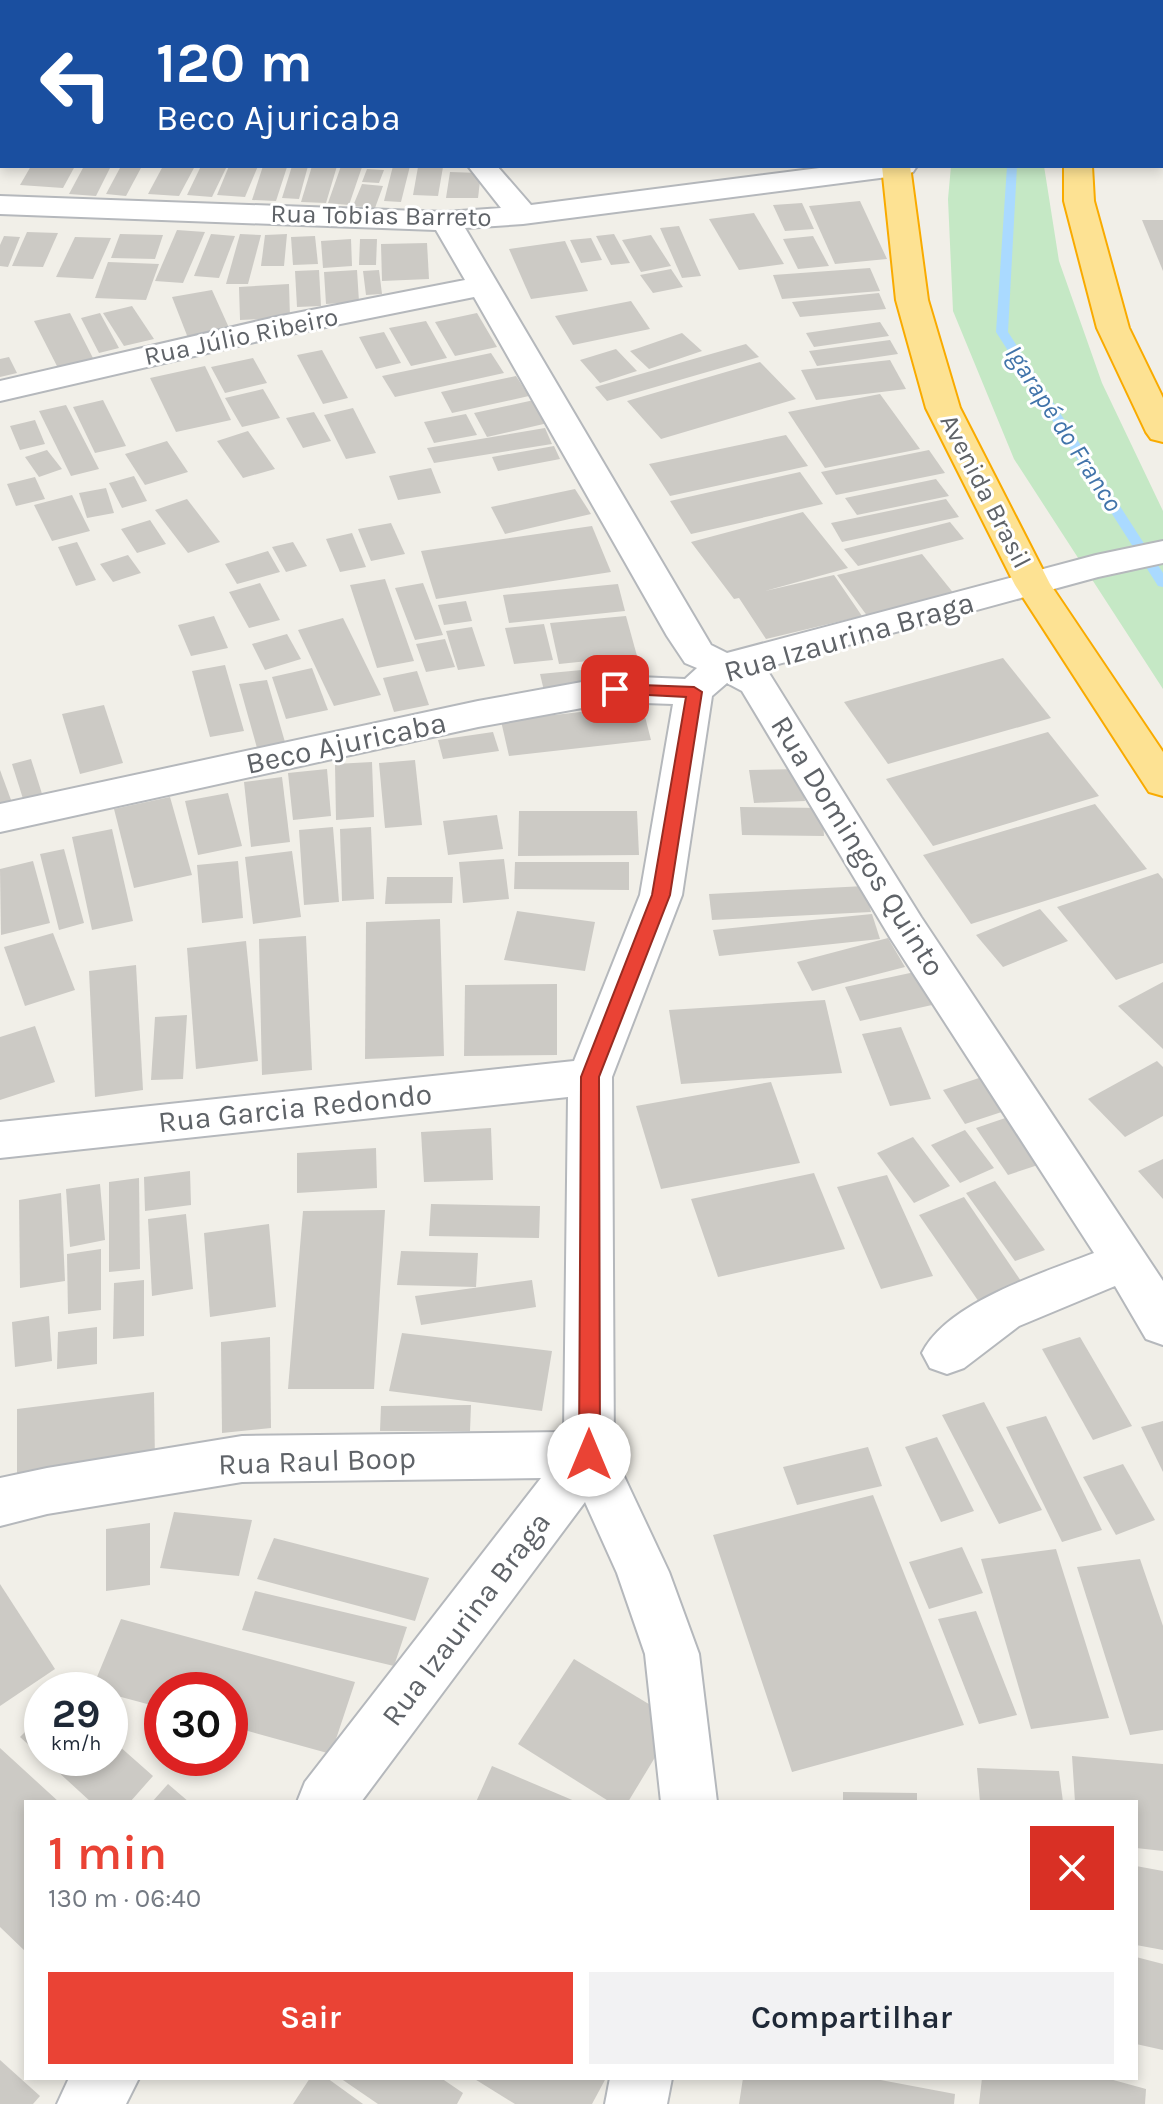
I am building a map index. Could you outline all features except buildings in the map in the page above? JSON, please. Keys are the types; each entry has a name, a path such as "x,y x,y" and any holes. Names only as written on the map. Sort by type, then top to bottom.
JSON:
{"highway":[{"name":"Avenida Brasil","path":"896,168 912,300 943,408 1033,585 1163,782"},
{"path":"1078,168 1079,201 1113,328 1163,432"}],"street":[{"path":"484,168 523,215"},
{"name":"Rua Tobias Barreto","path":"0,205 446,221 523,215 812,171 862,168"},
{"name":"Rua Domingos Quinto","path":"446,221 698,654 708,680 756,682 906,928 1125,1261 1163,1324"},
{"name":"Rua Júlio Ribeiro","path":"0,391 276,327 483,286"},
{"name":"Rua Izaurina Braga","path":"327,1800 421,1680 589,1455 590,1077 661,895 708,680 1096,566 1163,552"},
{"name":"Beco Ajuricaba","path":"0,818 478,714 615,689 708,680"},
{"name":"Rua Garcia Redondo","path":"0,1140 590,1077"},
{"path":"947,1353 1002,1311 1125,1261"},
{"path":"589,1455 643,1572 672,1654 689,1800"},
{"name":"Rua Raul Boop","path":"0,1502 47,1491 242,1459 589,1455"},
{"path":"88,2104 106,2080"},
{"path":"636,2104 641,2080"}],"green space":[{"path":"951,168 1044,168 1059,261 1102,383 1163,511 1163,689 1014,459 953,311 948,199"}],"waterway":[{"name":"Igarapé do Franco","path":"1012,168 1002,332 1163,583"}],"route":[{"path":"589,1455 590,1077 661,895 694,692 615,689"}]}
